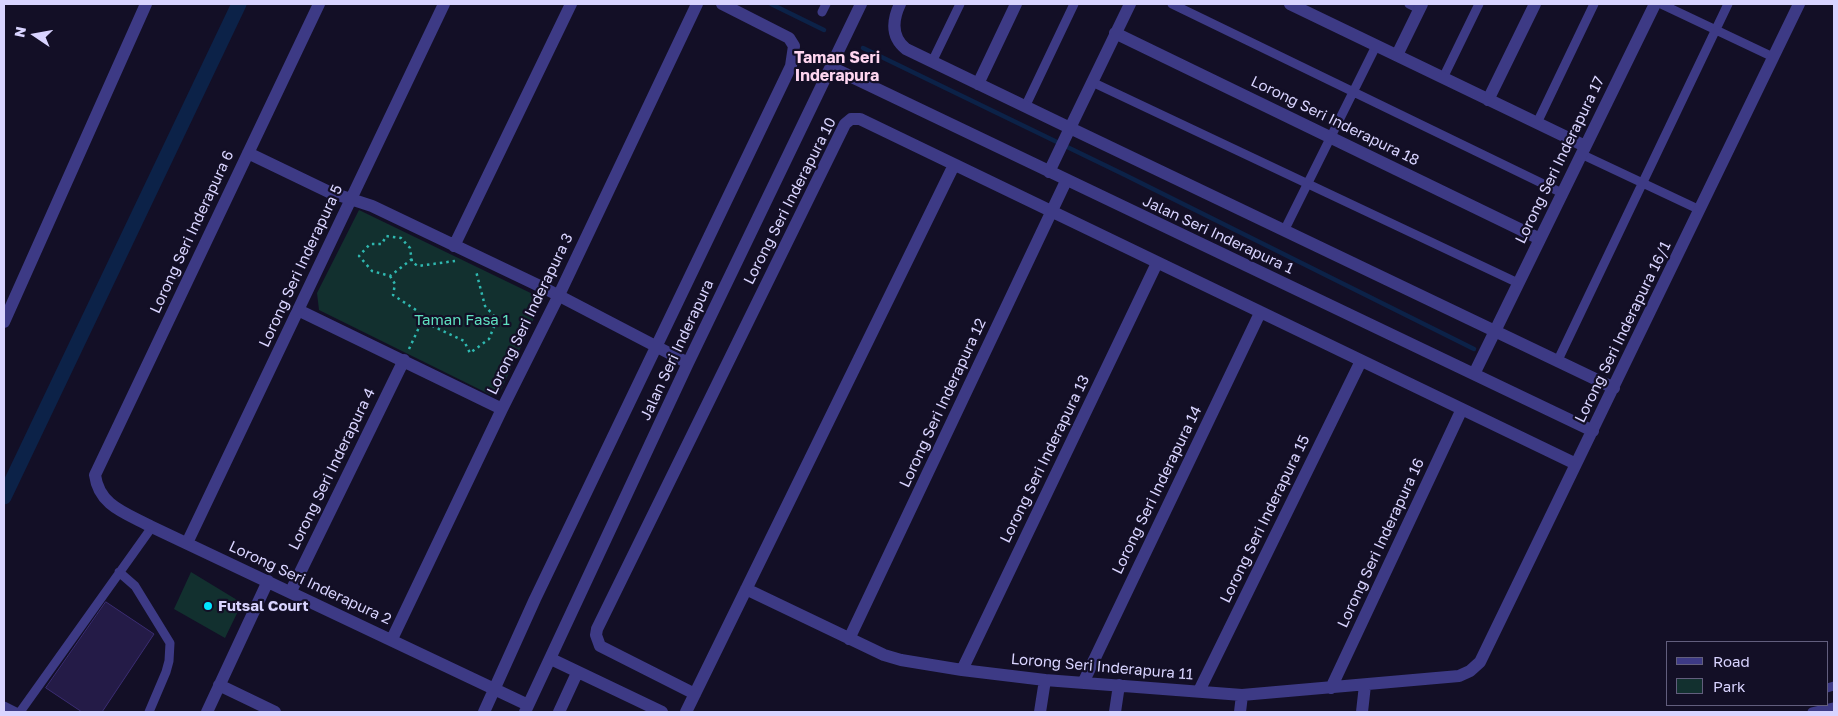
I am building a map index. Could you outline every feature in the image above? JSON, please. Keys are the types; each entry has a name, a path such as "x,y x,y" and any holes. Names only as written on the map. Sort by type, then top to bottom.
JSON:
{"street":[{"path":"4,322 146,4"},
{"name":"Lorong Seri Inderapura 6","path":"95,475 319,4"},
{"name":"Lorong Seri Inderapura 5","path":"187,543 444,4"},
{"path":"454,246 571,4"},
{"name":"Lorong Seri Inderapura 3","path":"392,639 558,297 696,4"},
{"path":"484,712 535,599 794,55 794,46 782,32 722,4"},
{"name":"Jalan Seri Inderapura","path":"527,709 688,363 861,4"},
{"path":"900,4 893,22 897,42 906,49 1025,107 1067,133 1285,229 1614,388"},
{"path":"978,84 1016,4"},
{"path":"1049,172 1130,4"},
{"path":"1290,4 1537,123 1583,150"},
{"path":"1488,100 1536,4"},
{"name":"Lorong Seri Inderapura 17","path":"1474,374 1655,4"},
{"name":"Lorong Seri Inderapura 16/1","path":"1470,671 1480,662 1799,4"},
{"path":"1396,55 1417,5"},
{"name":"Lorong Seri Inderapura 18","path":"1115,33 1540,238"},
{"name":"Jalan Seri Inderapura 1","path":"830,67 1593,431"},
{"name":"Lorong Seri Inderapura 10","path":"695,694 600,646 597,641 597,629 844,124 851,119 860,119 954,165"},
{"path":"248,153 329,192 372,206 548,290 558,297 688,363"},
{"path":"686,712 954,165 1462,411 1576,464"},
{"name":"Lorong Seri Inderapura 12","path":"849,639 1066,181"},
{"name":"Lorong Seri Inderapura 13","path":"962,670 1157,263"},
{"path":"298,310 502,409"},
{"name":"Lorong Seri Inderapura 14","path":"1084,681 1260,313"},
{"name":"Lorong Seri Inderapura 4","path":"290,591 404,360"},
{"name":"Lorong Seri Inderapura 15","path":"1199,691 1361,362"},
{"name":"Lorong Seri Inderapura 16","path":"1331,688 1462,411"},
{"name":"Lorong Seri Inderapura 2","path":"95,475 96,489 106,502 152,527 392,639 494,690 527,709"},
{"path":"207,712 268,581"},
{"name":"Lorong Seri Inderapura 11","path":"746,589 849,639 901,660 962,670 1045,680 1084,681 1242,695 1459,676 1470,671"},
{"path":"550,659 662,712"},
{"path":"559,712 577,673"},
{"path":"1040,712 1045,680"},
{"path":"219,685 275,712"},
{"path":"1114,712 1119,685"},
{"path":"1362,712 1365,685"},
{"path":"1240,712 1242,695"}],"lane":[{"path":"932,62 960,4"},
{"path":"1025,107 1074,4"},
{"path":"1172,4 1562,193"},
{"path":"1443,78 1479,4"},
{"path":"1537,123 1594,4"},
{"path":"1661,4 1773,57"},
{"path":"1558,360 1728,4"},
{"path":"1285,229 1376,46"},
{"path":"1092,82 1518,283"},
{"path":"1583,150 1643,183 1700,210"},
{"path":"20,712 152,527"},
{"path":"119,572 135,586 170,643 170,660 149,712"},
{"path":"4,706 16,712"},
{"path":"1812,712 1834,707"}],"path":[{"path":"459,261 445,261 418,266 412,259 410,248 401,238 386,236 382,244 370,244 359,256 372,271 390,276 395,284 393,296 416,310 422,321 464,341 470,353 489,339 497,319 485,306 475,267"},
{"path":"390,276 412,259"},
{"path":"404,360 422,321"}],"green space":[{"name":"Taman Fasa 1","path":"359,210 543,299 501,390 491,395 319,310 317,293"},
{"name":"Futsal Court","path":"191,572 242,603 225,638 174,609"}],"building":[{"path":"106,602 154,634 102,712 82,712 46,688"}],"waterway":[{"path":"4,497 239,4"},
{"path":"771,4 824,30"},
{"path":"863,48 1125,175 1474,349"}],"place":[{"name":"Futsal Court","path":"208,606"}],"district":[{"name":"Taman Seri Inderapura","path":"837,67"}]}
